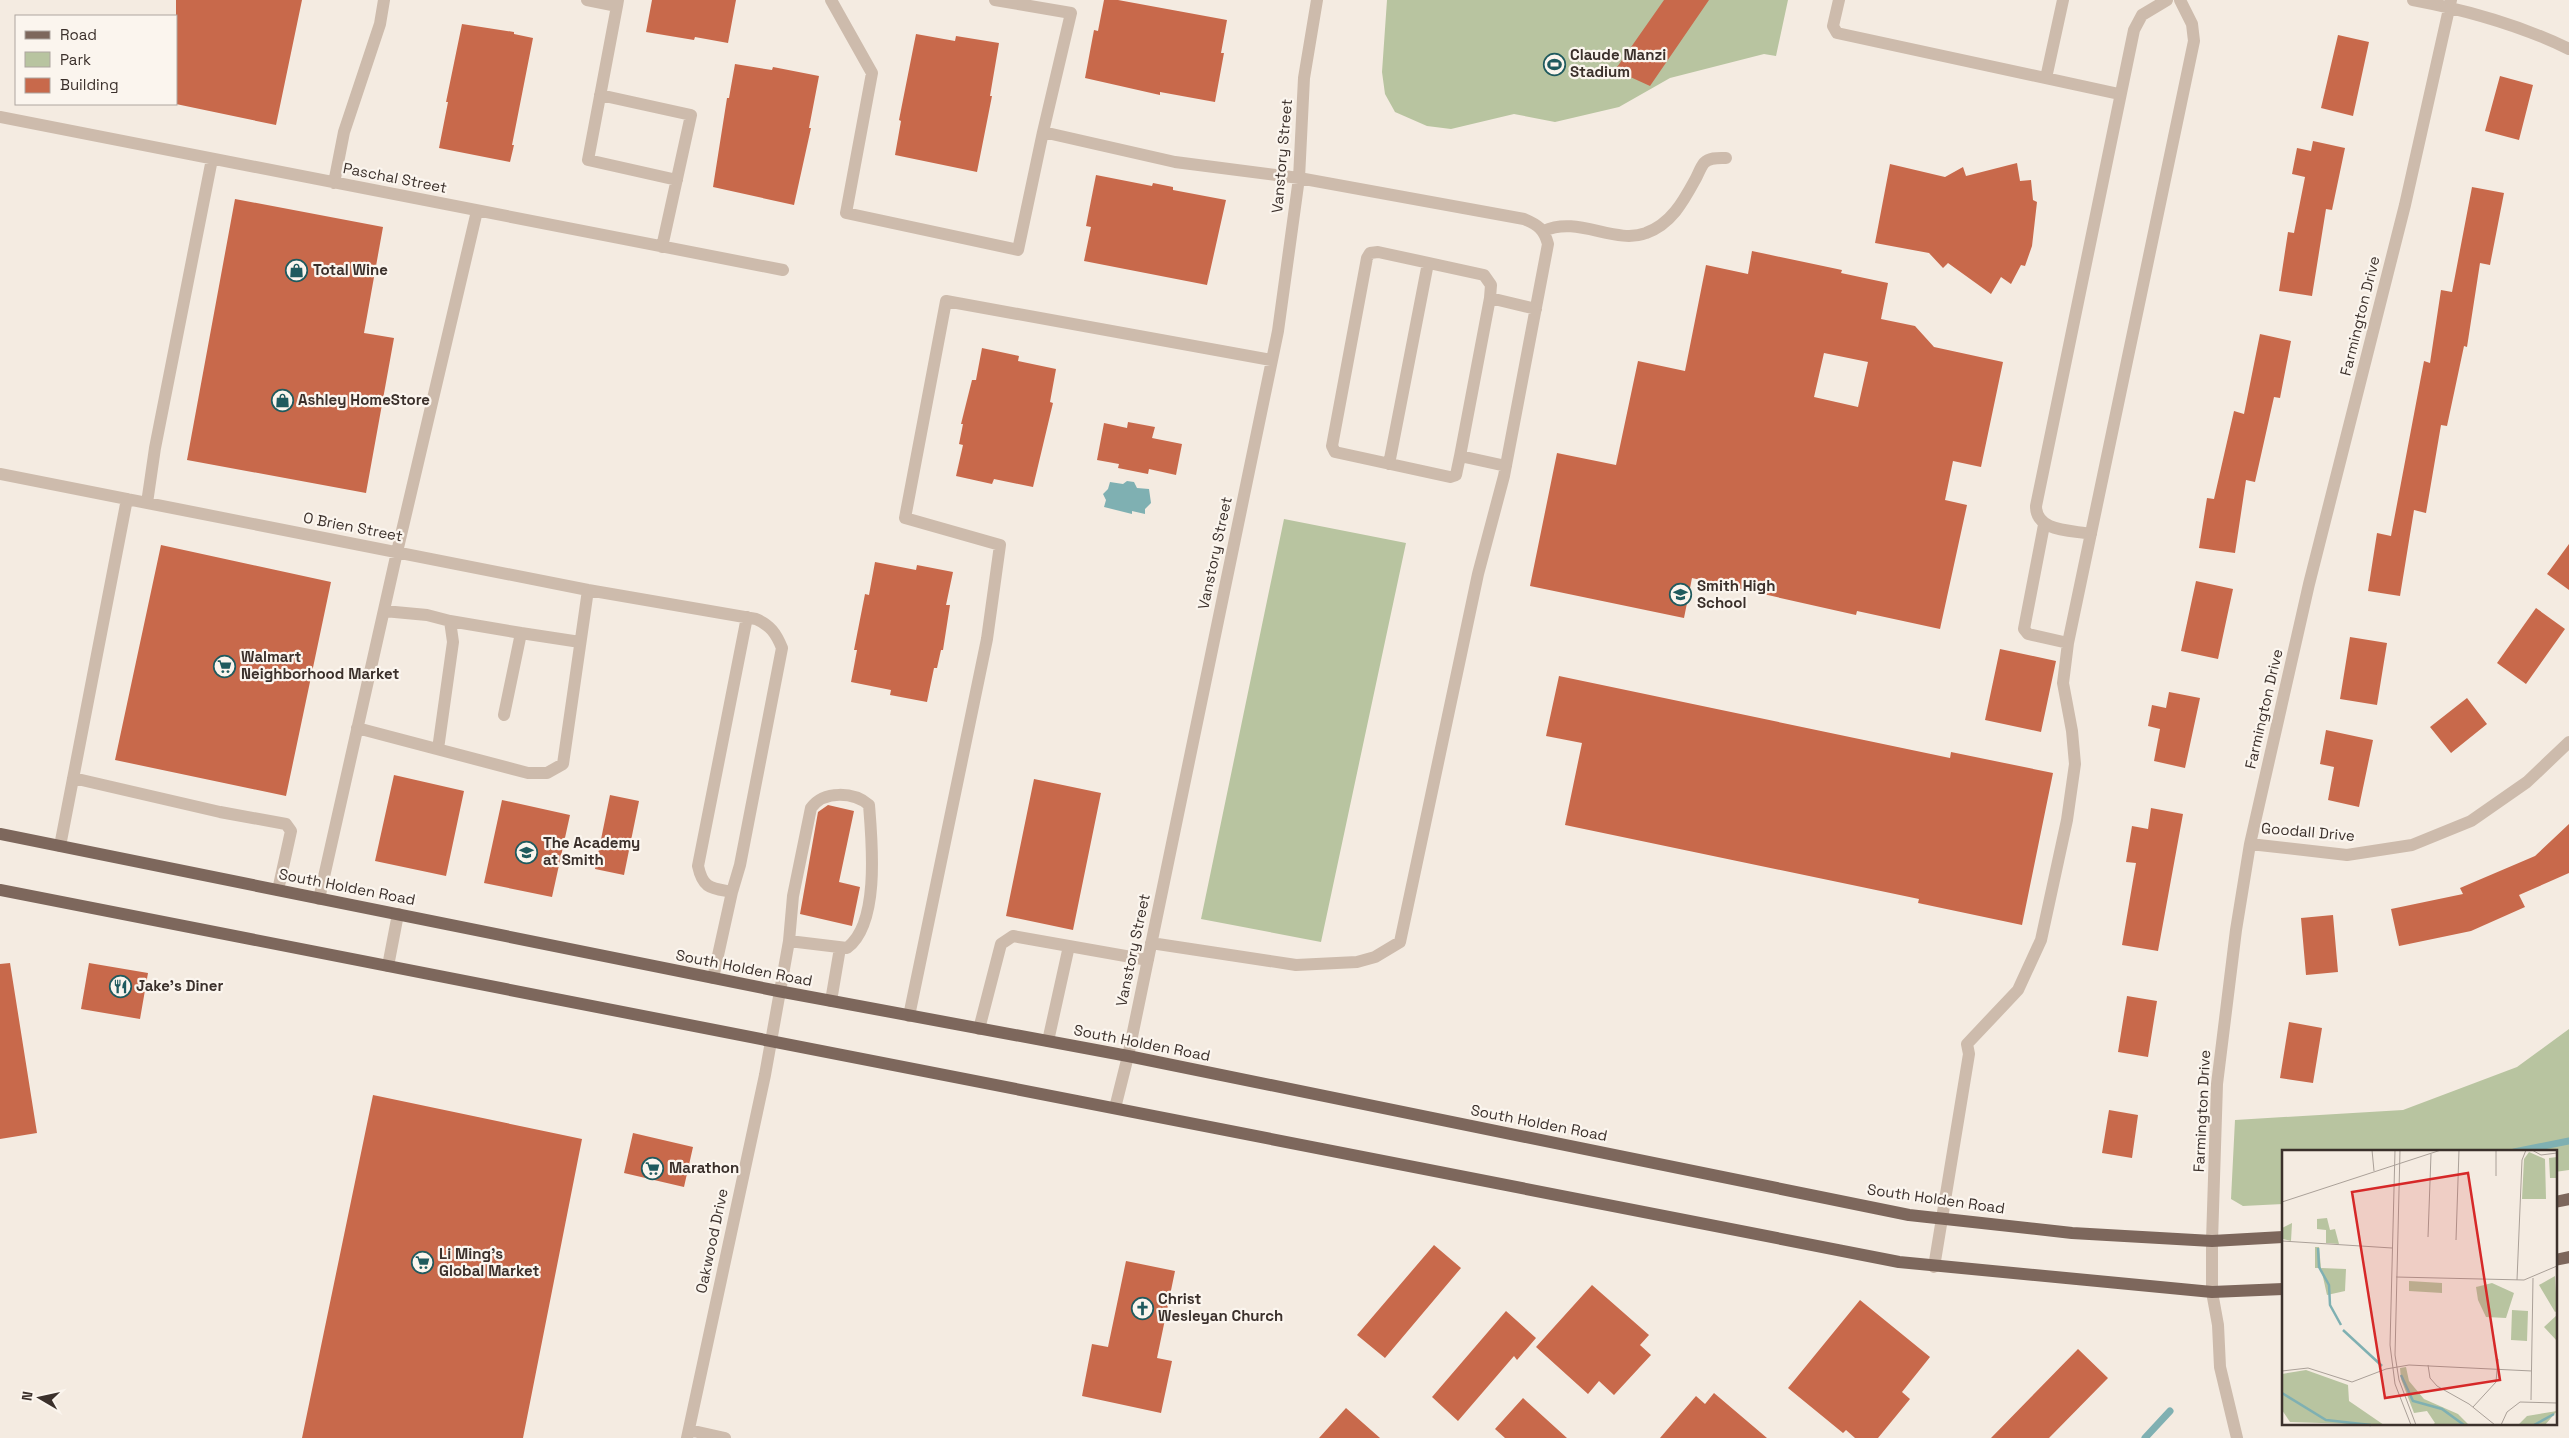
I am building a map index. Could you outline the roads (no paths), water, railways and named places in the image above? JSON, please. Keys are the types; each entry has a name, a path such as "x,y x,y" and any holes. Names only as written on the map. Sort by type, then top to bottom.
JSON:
{"main road":[{"name":"South Holden Road","path":"0,834 778,991 1128,1056 1909,1215 2072,1233 2212,1241 2282,1236"},
{"path":"0,890 1625,1209 1934,1267 2212,1292 2282,1289"},
{"path":"2556,1202 2569,1199"},
{"path":"2556,1260 2569,1257"}],"street":[{"path":"334,183 344,132 380,24 384,0"},
{"path":"587,0 617,3 588,160 677,180"},
{"path":"831,0 872,73 846,213 1018,250 1071,13 995,0"},
{"name":"Vanstory Street","path":"1115,1108 1152,942 1271,360 1299,178 1304,78 1317,0"},
{"path":"1839,0 1833,26 1837,33 2119,94"},
{"path":"2046,78 2063,0"},
{"path":"2091,534 2044,525 2036,515 2036,506 2119,94 2137,20 2167,0"},
{"path":"1934,1267 1970,1054 1967,1044 2018,990 2041,940 2067,820 2076,764 2072,731 2062,682 2068,643 2194,41 2192,24 2180,0"},
{"path":"2413,0 2451,4 2540,35 2569,49"},
{"name":"Farmington Drive","path":"2237,1438 2220,1367 2218,1325 2212,1292 2217,1084 2236,930 2250,844 2309,584 2405,205 2451,4"},
{"path":"600,95 691,115 662,247"},
{"name":"Paschal Street","path":"0,117 783,270"},
{"path":"1043,132 1175,162 1299,178 1524,219 1544,231 1548,244 1505,471 1478,574 1400,942 1375,957 1357,962 1296,965 1152,942"},
{"path":"1544,231 1562,226 1636,236 1646,234 1680,208 1704,164 1712,159 1726,158"},
{"path":"147,503 155,448 212,159"},
{"path":"319,899 396,552 477,211"},
{"path":"1378,252 1484,275 1491,285 1490,298 1456,475 1450,477 1335,452 1332,446 1367,258 1370,253 1378,252"},
{"path":"1389,464 1428,263"},
{"path":"1490,298 1536,309"},
{"path":"909,1016 987,639 1000,545 906,518 946,302 1271,360"},
{"path":"1460,456 1505,471"},
{"name":"O Brien Street","path":"0,474 588,590 701,608 747,617 768,624 777,635 782,648 740,865 732,892 713,978"},
{"path":"60,846 127,499"},
{"path":"2044,525 2024,629 2028,634 2068,643"},
{"path":"357,728 528,773 547,773 563,764 588,590"},
{"path":"384,611 427,615 450,621 580,642"},
{"path":"732,892 708,887 701,879 698,866 747,617"},
{"path":"438,749 453,642 450,621"},
{"path":"504,715 521,633"},
{"name":"Goodall Drive","path":"2250,844 2347,855 2412,845 2471,821 2528,782 2569,742"},
{"path":"73,778 286,824 291,831 278,890"},
{"name":"Oakwood Drive","path":"688,1434 771,1042 778,991 789,941 793,896 811,808 816,802 823,799 848,795 857,796 870,805 873,869 868,907 858,934 854,943 847,948 840,948"},
{"path":"388,966 398,914"},
{"path":"980,1029 1000,944 1013,936 1148,960"},
{"path":"789,941 840,948 831,1001"},
{"path":"1048,1042 1069,946"},
{"path":"688,1434 724,1438"}],"water":[{"path":"1127,481 1134,482 1137,488 1149,489 1151,503 1145,509 1145,514 1132,511 1132,514 1104,507 1106,500 1103,494 1108,489 1110,482 1123,484"}],"waterway":[{"path":"2524,1150 2569,1141"},
{"path":"2145,1438 2170,1411"}],"place":[{"name":"Claude Manzi Stadium","path":"1554,64"},
{"name":"Total Wine","path":"297,270"},
{"name":"Ashley HomeStore","path":"282,400"},
{"name":"Smith High School","path":"1681,595"},
{"name":"Walmart Neighborhood Market","path":"225,666"},
{"name":"The Academy at Smith","path":"527,852"},
{"name":"Jake's Diner","path":"120,986"},
{"name":"Marathon","path":"653,1168"},
{"name":"Li Ming's Global Market","path":"423,1263"},
{"name":"Christ Wesleyan Church","path":"1142,1308"}]}
